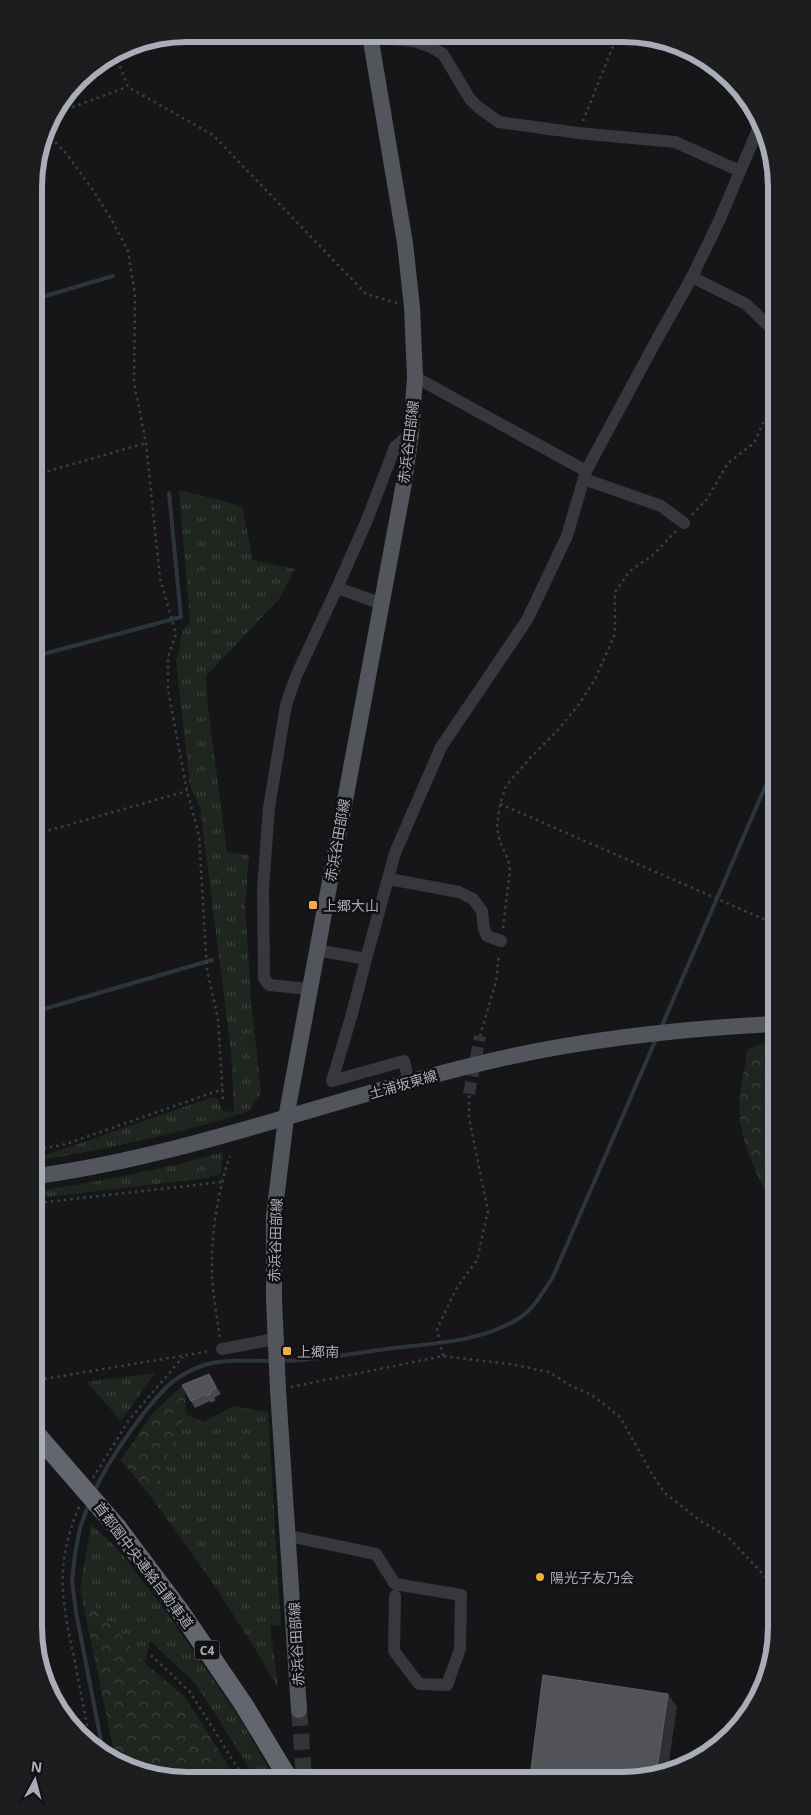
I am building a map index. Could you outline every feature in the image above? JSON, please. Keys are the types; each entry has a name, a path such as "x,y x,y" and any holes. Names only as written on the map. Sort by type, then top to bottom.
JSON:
{"highway":[{"name":"首都圏中央連絡自動車道","path":"43,1442 118,1527 180,1611 244,1705 284,1772"}],"main road":[{"name":"赤浜谷田部線","path":"300,1710 275,1339 274,1216 286,1118 309,988 404,483 411,433 415,377 412,307 405,243 371,42"},
{"name":"土浦坂東線","path":"43,1175 153,1154 484,1062 625,1037 684,1030 768,1024"}],"street":[{"path":"417,42 443,54 470,99 500,122 578,133 675,142 740,172"},
{"path":"409,1082 404,1061 332,1081 395,853 441,747 527,620 567,536 585,475 692,277 757,132"},
{"path":"692,277 746,304 768,326"},
{"path":"415,377 585,475 661,506 684,523"},
{"path":"309,988 269,985 264,978 263,888 269,808 286,705 296,676 367,520 395,447 411,433"},
{"path":"337,588 380,603"},
{"path":"389,878 459,892 473,899 482,911 487,936 501,941"},
{"path":"317,950 366,958"},
{"path":"222,1349 275,1339"},
{"path":"289,1536 376,1554 394,1584 461,1595 460,1649 447,1685 419,1684 394,1651 395,1596"}],"path":[{"path":"578,133 615,42"},
{"path":"118,60 128,86 213,135 366,294 412,307"},
{"path":"65,110 128,86"},
{"path":"51,138 66,153 95,193 128,250 135,294 134,383 146,442 160,578 176,634 168,657 168,690 187,791 199,835 207,970 218,1019 223,1100"},
{"path":"480,1036 496,982 510,871 508,858 500,842 497,826 500,804 506,786 557,731 580,703 594,679 615,634 615,592 630,571 653,555 707,499 728,463 754,443 768,413"},
{"path":"43,473 146,442"},
{"path":"43,832 187,791"},
{"path":"500,804 768,921"},
{"path":"43,1149 66,1144 223,1089"},
{"path":"443,1356 437,1329 456,1289 477,1260 488,1210 469,1118 469,1094"},
{"path":"43,1379 222,1349 212,1276 214,1224 221,1182 230,1156"},
{"path":"43,1202 221,1182"},
{"path":"278,1390 443,1356 510,1364 549,1372 572,1387 592,1395 620,1417 664,1492 699,1520 728,1537 768,1579"},
{"path":"151,1655 190,1692 240,1772"},
{"path":"74,1661 88,1732"}],"green space":[{"path":"179,490 242,506 253,560 295,569 279,599 206,676 208,708 227,852 249,855 245,904 251,1000 261,1093 249,1111 197,1127 144,1140 43,1160 43,1156 213,1097 217,1098 223,1112 234,1111 231,1051 200,807 190,786 176,661 183,630 190,622"},
{"path":"768,1042 768,1198 744,1141 741,1127 741,1086 748,1049"},
{"path":"223,1152 221,1173 207,1178 43,1197 43,1190 177,1164"},
{"path":"155,1373 121,1421 87,1382"},
{"path":"184,1384 186,1414 154,1487 147,1492 121,1460 152,1414"},
{"path":"234,1406 268,1412 281,1626 270,1625 278,1688 216,1588 147,1492 154,1487 186,1414 203,1422"},
{"path":"91,1525 117,1548 165,1610 239,1717 271,1772 252,1772 195,1683 150,1641 145,1663 80,1589"},
{"path":"80,1589 145,1663 185,1697 232,1772 159,1770 123,1758 114,1752"}],"building":[{"path":"209,1374 216,1388 210,1391 211,1394 207,1396 205,1394 191,1401 182,1385"},
{"path":"543,1675 668,1694 657,1769 623,1772 531,1772"}],"waterway":[{"path":"43,297 113,276"},
{"path":"43,654 181,617 169,493"},
{"path":"661,1028 768,780"},
{"path":"43,1009 212,960"},
{"path":"280,1361 323,1358 457,1340 487,1333 516,1320 527,1312 553,1277 656,1039"},
{"path":"94,1492 128,1434 161,1393 175,1380 199,1367 216,1362 273,1361"},
{"path":"89,1503 80,1528 72,1581 76,1612 102,1744"}],"tunnel":[{"path":"469,1094 480,1036"},
{"path":"299,1710 304,1772"}],"place":[{"name":"上郷大山","path":"313,905"},
{"name":"上郷南","path":"287,1351"},
{"name":"陽光子友乃会","path":"540,1577"}]}
